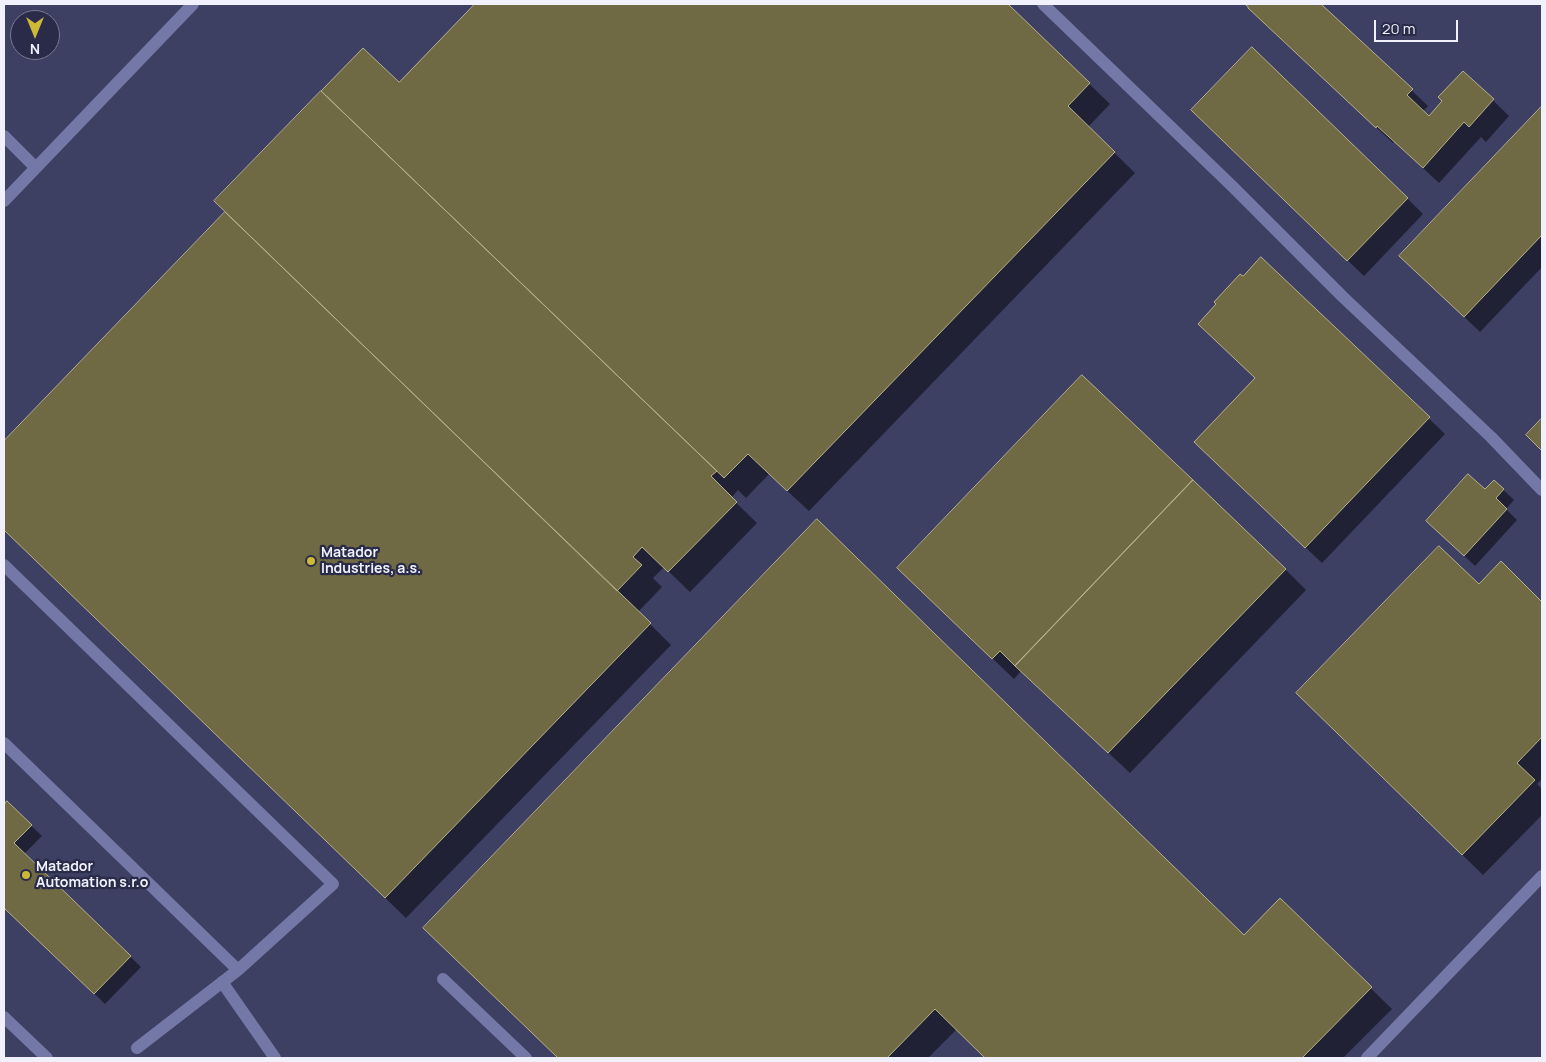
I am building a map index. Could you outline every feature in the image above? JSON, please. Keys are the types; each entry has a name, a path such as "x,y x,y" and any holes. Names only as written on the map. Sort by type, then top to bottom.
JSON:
{"lane":[{"path":"4,201 193,4"},
{"path":"1043,4 1231,185 1343,297 1485,431 1542,490"},
{"path":"4,136 35,167"},
{"path":"4,565 333,884 238,970 137,1048"},
{"path":"4,743 238,970"},
{"path":"1367,1058 1542,876"},
{"path":"443,979 526,1058"},
{"path":"222,982 275,1058"},
{"path":"4,1017 47,1058"}],"shaded area":[{"path":"4,4 1542,4 1542,1058 4,1058"}],"building":[{"path":"475,4 1008,4 1090,83 1068,106 1115,152 787,491 748,454 724,478 321,91 363,48 399,82"},
{"path":"1245,4 1321,4 1413,89 1407,95 1429,116 1442,101 1438,97 1463,71 1494,99 1469,127 1464,122 1423,168 1377,126 1376,128"},
{"path":"1252,47 1408,198 1347,261 1191,110"},
{"path":"321,91 717,471 711,476 737,502 668,572 642,547 633,557 642,565 617,591 214,201"},
{"path":"1542,106 1542,235 1464,317 1399,256"},
{"name":"Matador Industries, a.s.","path":"225,212 651,623 385,898 4,530 4,441"},
{"path":"1261,257 1430,417 1305,548 1194,442 1255,378 1198,324 1216,304 1214,302 1240,274 1243,276"},
{"path":"1082,375 1193,480 1015,666 1000,651 992,659 897,568"},
{"path":"1542,418 1542,451 1526,435"},
{"path":"1468,474 1485,489 1494,480 1504,489 1496,498 1507,509 1464,556 1426,521"},
{"path":"1193,480 1286,569 1108,753 1015,666"},
{"path":"817,519 1244,935 1280,898 1372,987 1302,1058 985,1058 935,1009 887,1058 558,1058 423,928"},
{"path":"1439,546 1479,584 1501,561 1542,602 1542,737 1517,763 1535,780 1462,855 1296,693"},
{"name":"Matador Automation s.r.o","path":"7,801 32,825 14,843 131,956 94,994 4,908 4,805"}],"place":[{"name":"Matador Industries, a.s.","path":"311,561"},
{"name":"Matador Automation s.r.o","path":"26,875"}]}
